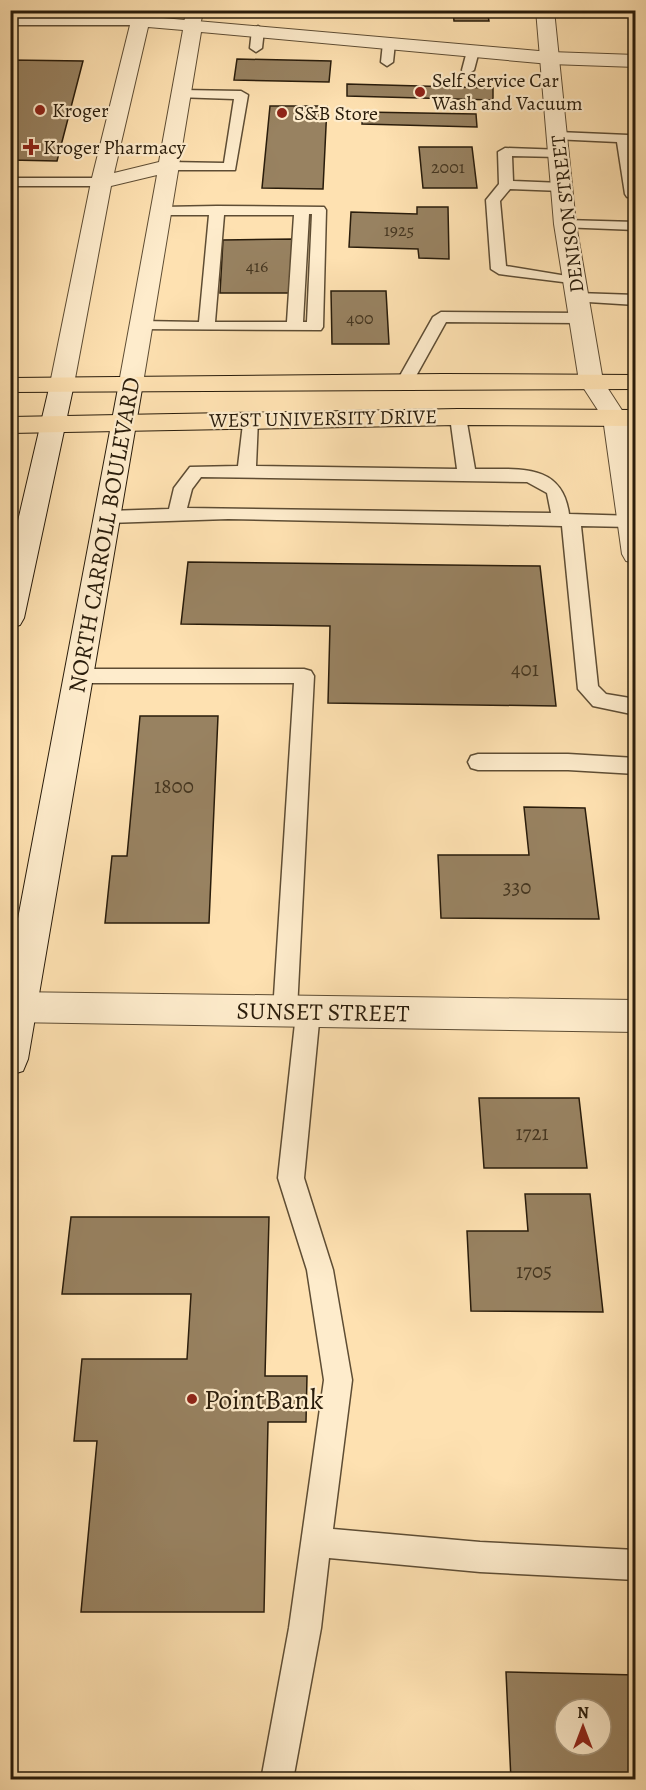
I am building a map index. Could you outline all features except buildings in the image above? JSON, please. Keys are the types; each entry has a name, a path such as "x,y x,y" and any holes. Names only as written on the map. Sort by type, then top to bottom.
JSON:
{"main road":[{"name":"WEST UNIVERSITY DRIVE","path":"10,385 405,381 636,382"},
{"name":"WEST UNIVERSITY DRIVE","path":"10,425 250,419 625,418"}],"street":[{"name":"DENISON STREET","path":"545,10 565,224 591,381"},
{"path":"10,618 62,384 101,182 141,16 194,17 257,39 389,43 549,58 636,61"},
{"name":"NORTH CARROLL BOULEVARD","path":"10,1059 15,1008 108,517 194,17"},
{"path":"101,182 169,166"},
{"path":"591,381 625,418 631,521 636,554"},
{"name":"SUNSET STREET","path":"15,1008 636,1016"}],"lane":[{"path":"10,21 141,16"},
{"path":"10,32 43,21"},
{"path":"387,62 389,43"},
{"path":"468,70 473,51"},
{"path":"169,166 230,167 241,95 181,94"},
{"path":"577,299 499,269 493,200 506,185 505,152 623,138 632,194"},
{"path":"10,182 101,182"},
{"path":"506,185 562,187"},
{"path":"207,326 217,210"},
{"path":"141,326 315,327 318,210 162,211"},
{"path":"565,224 636,226"},
{"path":"405,381 441,317 577,299 636,300"},
{"path":"458,417 467,475"},
{"path":"247,470 250,419"},
{"path":"177,515 183,488 196,471 528,476 551,483 558,492 576,570 588,689 600,701 636,707"},
{"path":"108,517 228,513 631,521"},
{"path":"79,676 304,676 291,1178 320,1270 338,1380 305,1628 277,1779"},
{"path":"478,762 568,762 636,766"},
{"path":"316,1542 480,1557 636,1565"}],"place":[{"name":"Self Service Car Wash and Vacuum","path":"420,92"},
{"name":"Kroger","path":"40,110"},
{"name":"S&B Store","path":"282,113"},
{"name":"Kroger Pharmacy","path":"31,147"},
{"name":"PointBank","path":"192,1399"}]}
